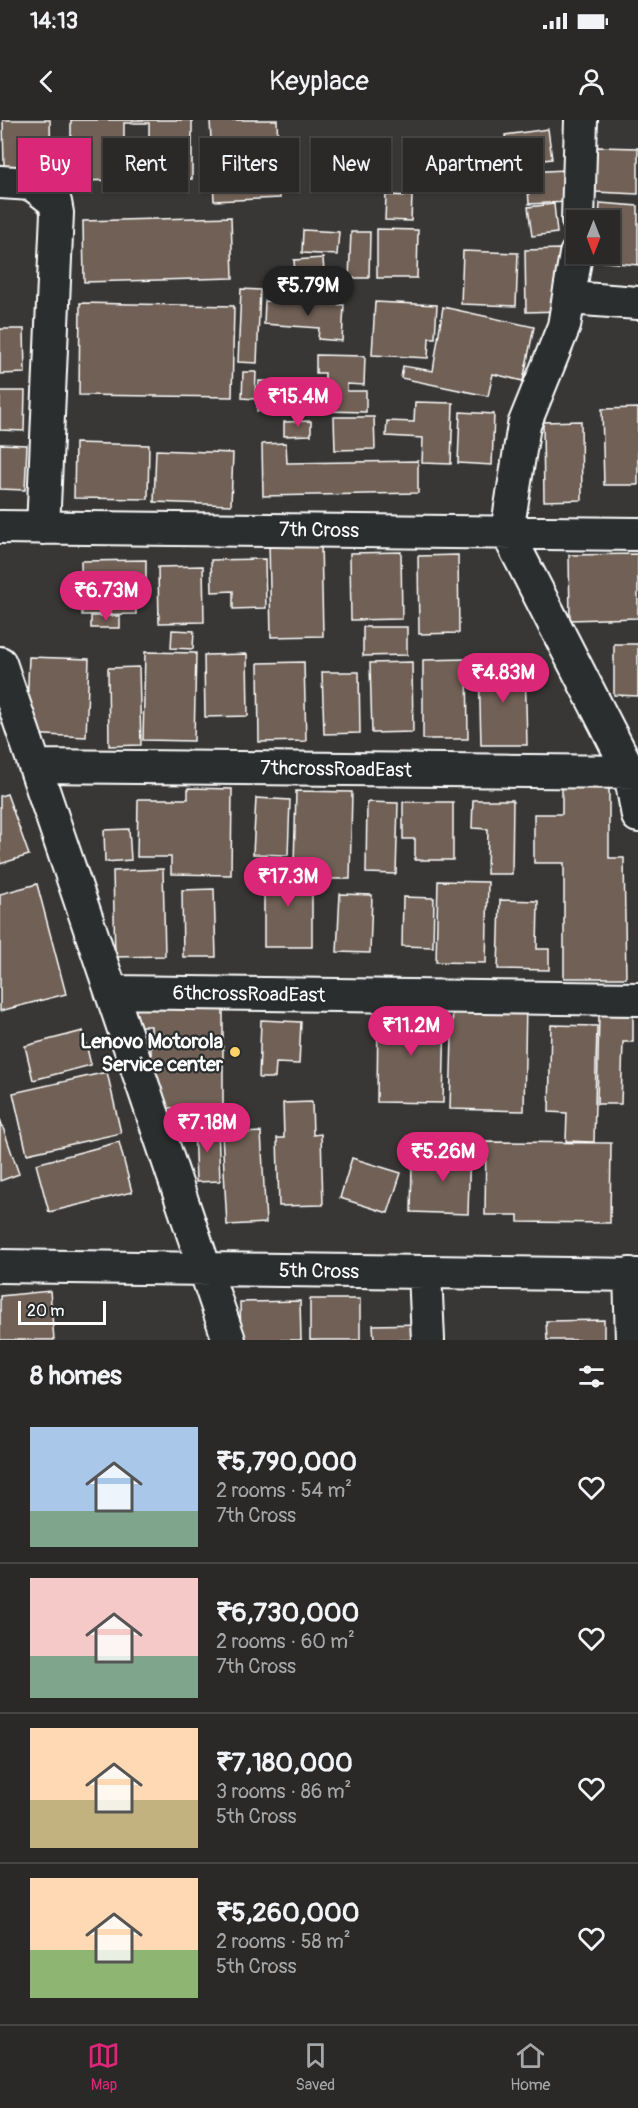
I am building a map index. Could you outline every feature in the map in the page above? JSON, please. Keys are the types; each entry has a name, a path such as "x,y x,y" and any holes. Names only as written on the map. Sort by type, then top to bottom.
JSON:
{"street":[{"path":"578,210 581,120"},
{"path":"0,182 32,184 55,202 57,213 43,528"},
{"path":"574,264 564,326 524,425 507,532 634,772 638,816"},
{"path":"569,298 638,303"},
{"name":"7th Cross","path":"0,527 638,534"},
{"path":"0,663 229,1340"},
{"name":"7thcrossRoadEast","path":"35,765 634,772"},
{"name":"6thcrossRoadEast","path":"112,992 638,999"},
{"name":"5th Cross","path":"0,1266 634,1275"},
{"path":"425,1272 428,1340"},
{"path":"632,1340 634,1275"}],"building":[{"path":"3,120 50,120 50,138 18,138 18,166 4,166"},
{"path":"71,120 192,120 192,179 188,179 188,138 149,138 149,123 124,123 124,138 103,138 103,180 91,181 91,138 71,138"},
{"path":"210,120 277,120 278,138 211,138"},
{"path":"548,129 552,159 543,160 543,138 505,138 505,135"},
{"path":"597,147 638,148 638,194 595,192"},
{"path":"565,170 566,202 529,204 528,192 543,192 543,171"},
{"path":"214,192 280,192 280,198 214,201"},
{"path":"386,195 412,196 411,221 385,220"},
{"path":"600,203 638,206 638,265 620,263 620,210 600,210"},
{"path":"554,204 557,233 532,236 528,207"},
{"path":"231,217 233,278 84,282 83,221"},
{"path":"377,229 418,230 417,278 377,278"},
{"path":"303,230 339,232 337,255 302,253"},
{"path":"351,232 370,232 369,278 349,278"},
{"path":"560,249 562,311 526,312 525,250"},
{"path":"463,251 518,253 516,306 461,304"},
{"path":"323,258 325,287 296,289 294,260"},
{"path":"241,289 260,290 257,363 238,362"},
{"path":"265,301 344,305 342,341 318,339 319,328 264,324"},
{"path":"375,302 437,305 435,338 429,338 428,358 372,355"},
{"path":"80,303 234,306 232,397 79,395"},
{"path":"443,307 534,327 523,381 493,374 488,396 401,378 403,366 433,371"},
{"path":"0,329 24,329 25,373 0,374"},
{"path":"316,355 365,356 364,385 347,384 347,391 366,391 366,412 324,411 325,373 316,373"},
{"path":"243,372 256,372 255,399 242,398"},
{"path":"259,381 302,383 301,412 257,411"},
{"path":"0,391 25,391 24,431 0,430"},
{"path":"415,402 453,403 451,464 422,463 423,438 386,436 387,421 414,422"},
{"path":"638,408 638,485 604,485 602,409"},
{"path":"460,412 494,414 492,465 458,463"},
{"path":"334,417 374,417 375,449 335,450"},
{"path":"311,421 311,435 284,436 284,422"},
{"path":"581,421 582,500 544,501 543,422"},
{"path":"75,443 149,445 148,499 74,498"},
{"path":"286,443 287,463 418,461 418,493 263,496 262,444"},
{"path":"0,444 27,445 25,490 0,489"},
{"path":"156,450 233,453 231,505 154,502"},
{"path":"321,541 323,636 271,637 269,542"},
{"path":"401,552 402,619 351,620 350,553"},
{"path":"638,554 638,618 570,620 569,555"},
{"path":"458,555 459,633 419,634 418,556"},
{"path":"265,559 266,608 233,609 233,591 212,592 211,560"},
{"path":"146,560 146,587 136,587 136,614 82,615 81,561"},
{"path":"203,566 204,622 159,623 158,567"},
{"path":"91,616 120,616 120,628 91,628"},
{"path":"363,627 407,627 407,655 363,656"},
{"path":"172,630 194,631 193,649 171,648"},
{"path":"614,644 638,644 638,696 614,695"},
{"path":"145,652 196,653 194,741 143,740"},
{"path":"247,654 248,716 205,717 204,655"},
{"path":"29,657 89,659 86,737 26,734"},
{"path":"467,659 468,739 423,739 423,660"},
{"path":"304,662 306,741 259,742 258,663"},
{"path":"412,662 413,732 372,733 370,663"},
{"path":"525,663 527,745 481,745 479,664"},
{"path":"139,667 141,745 109,746 108,668"},
{"path":"322,672 359,672 360,733 324,734"},
{"path":"562,785 609,786 609,858 624,858 626,978 564,978 564,863 534,863 534,814 562,814"},
{"path":"188,788 232,789 231,875 171,874 171,857 137,857 138,799 188,799"},
{"path":"296,791 352,792 350,879 324,879 324,866 294,865"},
{"path":"7,794 29,855 0,864 0,796"},
{"path":"256,798 290,800 288,855 253,854"},
{"path":"473,800 513,800 512,874 487,874 488,829 472,828"},
{"path":"367,802 398,803 396,874 366,873"},
{"path":"403,802 453,802 453,860 415,860 415,839 403,839"},
{"path":"129,829 131,860 105,862 104,830"},
{"path":"264,868 312,868 312,947 264,947"},
{"path":"163,869 165,956 115,957 113,871"},
{"path":"438,881 488,882 486,963 436,962"},
{"path":"37,884 66,994 0,1011 0,894"},
{"path":"214,889 216,957 183,957 182,890"},
{"path":"340,894 372,895 370,953 337,952"},
{"path":"403,897 434,898 433,947 402,946"},
{"path":"500,900 538,901 537,949 549,949 549,970 498,969"},
{"path":"131,997 223,997 223,1108 151,1108 151,1026 132,1026"},
{"path":"453,999 526,1001 524,1111 450,1109"},
{"path":"378,1011 445,1012 443,1103 377,1102"},
{"path":"599,1015 633,1016 633,1042 623,1042 621,1104 597,1104"},
{"path":"261,1020 301,1022 299,1064 276,1063 275,1078 259,1078"},
{"path":"551,1025 597,1026 594,1142 566,1141 567,1113 549,1112"},
{"path":"83,1031 91,1065 33,1080 25,1046"},
{"path":"107,1072 121,1133 27,1154 13,1093"},
{"path":"312,1102 313,1135 321,1134 323,1205 279,1206 277,1138 284,1138 283,1103"},
{"path":"0,1119 19,1174 0,1181"},
{"path":"194,1127 218,1127 220,1181 196,1182"},
{"path":"261,1132 266,1223 227,1225 222,1134"},
{"path":"119,1142 132,1192 49,1212 36,1164"},
{"path":"486,1142 611,1143 610,1223 518,1222 518,1215 485,1215"},
{"path":"441,1144 470,1144 468,1214 411,1212 412,1164 441,1165"},
{"path":"352,1158 401,1173 388,1213 340,1198"},
{"path":"50,1291 54,1340 0,1340 0,1296"},
{"path":"310,1299 360,1299 360,1340 310,1340"},
{"path":"300,1301 301,1340 241,1340 240,1302"},
{"path":"604,1320 604,1340 547,1340 546,1321"},
{"path":"422,1324 422,1340 374,1340 373,1325"}],"place":[{"name":"Lenovo Motorola Service center","path":"235,1052"}]}
